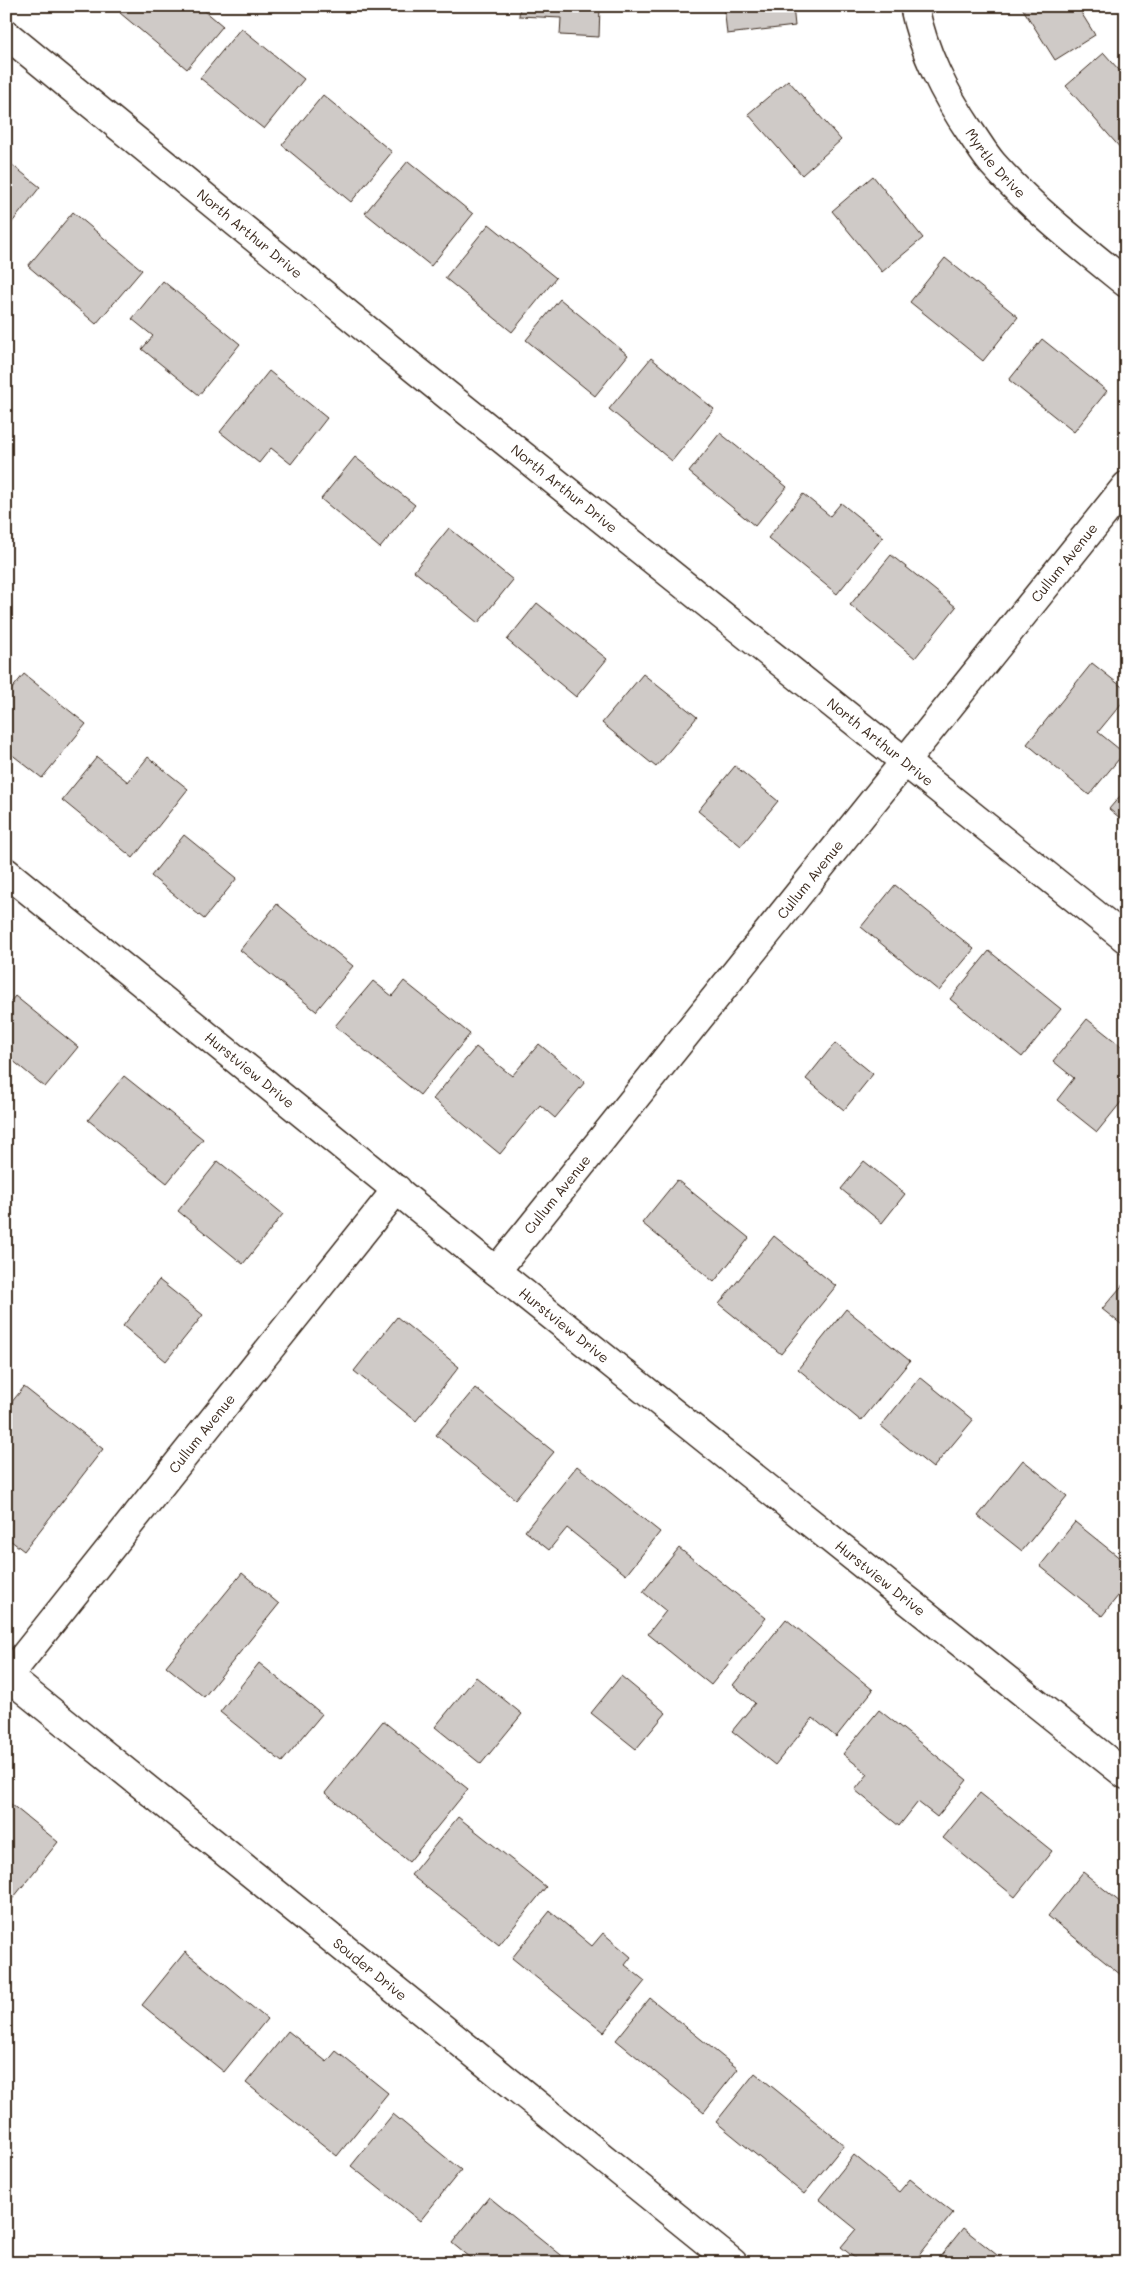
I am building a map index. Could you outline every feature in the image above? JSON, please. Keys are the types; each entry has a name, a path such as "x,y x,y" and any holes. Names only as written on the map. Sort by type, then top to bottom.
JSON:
{"street":[{"name":"Myrtle Drive","path":"914,6 918,28 934,71 991,163 1046,218 1126,283"},
{"name":"North Arthur Drive","path":"6,34 416,370 1126,939"},
{"name":"Cullum Avenue","path":"496,1272 1126,486"},
{"name":"Hurstview Drive","path":"6,872 397,1189 496,1272 1126,1775"},
{"name":"Cullum Avenue","path":"7,1677 397,1189"},
{"name":"Souder Drive","path":"7,1677 733,2263"}],"building":[{"path":"126,6 199,6 223,26 187,69 120,13"},
{"path":"520,6 600,6 599,37 560,35 561,18 519,16"},
{"path":"724,6 793,6 795,26 727,34"},
{"path":"1021,6 1077,6 1095,35 1055,60"},
{"path":"241,28 304,79 264,129 200,78"},
{"path":"1104,53 1126,78 1126,147 1122,150 1066,86"},
{"path":"788,80 841,140 802,175 748,114"},
{"path":"323,95 392,152 351,202 282,145"},
{"path":"6,160 40,187 10,225 6,222"},
{"path":"408,161 473,214 431,266 365,213"},
{"path":"873,176 923,238 882,272 832,211"},
{"path":"73,212 142,270 96,324 28,266"},
{"path":"489,224 556,278 512,332 445,278"},
{"path":"945,258 1018,317 983,361 910,302"},
{"path":"163,281 240,344 199,395 142,349 153,336 132,319"},
{"path":"560,299 628,355 595,396 526,340"},
{"path":"1042,339 1107,391 1074,432 1009,380"},
{"path":"651,358 714,409 672,461 609,409"},
{"path":"269,371 327,418 291,464 271,448 259,463 220,432"},
{"path":"720,433 787,487 755,526 689,472"},
{"path":"355,457 415,505 380,548 321,499"},
{"path":"803,494 830,516 841,503 883,537 837,594 768,538"},
{"path":"449,528 513,580 478,623 414,571"},
{"path":"891,555 956,607 915,658 850,605"},
{"path":"537,603 607,659 576,697 507,640"},
{"path":"1092,663 1126,690 1126,698 1098,732 1124,753 1089,795 1027,744"},
{"path":"24,674 86,724 42,778 6,750 6,696"},
{"path":"643,674 697,717 656,767 602,723"},
{"path":"97,757 128,782 148,757 188,789 133,858 62,800"},
{"path":"735,766 778,801 741,846 698,811"},
{"path":"1126,789 1126,823 1109,809"},
{"path":"184,835 237,878 204,919 151,876"},
{"path":"895,885 974,949 939,991 861,927"},
{"path":"277,904 353,966 316,1011 240,950"},
{"path":"989,951 1061,1009 1022,1057 950,999"},
{"path":"373,981 392,996 404,981 470,1034 420,1095 335,1026"},
{"path":"15,996 78,1047 45,1087 6,1055 6,1007"},
{"path":"1087,1019 1126,1050 1126,1096 1097,1132 1057,1100 1074,1078 1053,1061"},
{"path":"835,1043 873,1074 844,1110 806,1079"},
{"path":"539,1044 585,1082 555,1118 540,1105 500,1154 433,1099 476,1047 512,1076"},
{"path":"124,1076 203,1139 167,1183 88,1120"},
{"path":"218,1161 283,1214 243,1264 178,1211"},
{"path":"864,1161 905,1194 882,1223 841,1189"},
{"path":"677,1180 749,1238 714,1282 642,1223"},
{"path":"774,1236 836,1286 781,1354 719,1304"},
{"path":"159,1280 203,1315 166,1361 123,1326"},
{"path":"1126,1281 1126,1328 1102,1309"},
{"path":"846,1309 910,1361 861,1421 798,1369"},
{"path":"397,1317 459,1367 416,1421 354,1371"},
{"path":"920,1377 973,1420 933,1468 881,1426"},
{"path":"24,1387 103,1449 24,1551 6,1537 6,1409"},
{"path":"475,1388 554,1452 515,1499 436,1435"},
{"path":"1023,1460 1067,1496 1022,1551 978,1516"},
{"path":"577,1466 660,1532 626,1575 567,1528 549,1550 525,1531"},
{"path":"1075,1522 1126,1563 1126,1586 1102,1616 1040,1566"},
{"path":"679,1548 766,1618 711,1685 648,1634 666,1611 643,1592"},
{"path":"242,1573 279,1604 204,1697 166,1666"},
{"path":"786,1619 873,1690 836,1737 813,1718 775,1765 732,1731 755,1703 733,1685"},
{"path":"259,1663 322,1714 282,1762 220,1712"},
{"path":"621,1676 666,1713 636,1749 591,1713"},
{"path":"476,1677 522,1714 481,1764 435,1727"},
{"path":"879,1710 967,1780 937,1817 918,1802 899,1826 855,1790 868,1774 843,1754"},
{"path":"383,1721 468,1789 409,1862 325,1793"},
{"path":"980,1793 1052,1851 1015,1897 943,1838"},
{"path":"6,1800 58,1842 6,1907"},
{"path":"458,1817 546,1887 499,1945 411,1875"},
{"path":"1083,1872 1126,1907 1126,1979 1048,1916"},
{"path":"550,1911 592,1946 603,1933 631,1957 625,1965 645,1981 604,2032 512,1958"},
{"path":"185,1952 267,2019 224,2072 142,2005"},
{"path":"650,1998 738,2069 704,2112 616,2040"},
{"path":"288,2031 327,2062 336,2051 388,2093 337,2156 246,2083"},
{"path":"755,2073 844,2145 804,2194 716,2122"},
{"path":"393,2114 461,2170 420,2221 351,2166"},
{"path":"854,2155 899,2192 910,2179 953,2213 913,2263 861,2263 841,2247 856,2229 819,2199"},
{"path":"489,2197 571,2263 476,2263 452,2243"},
{"path":"963,2228 1007,2263 935,2263"}]}
